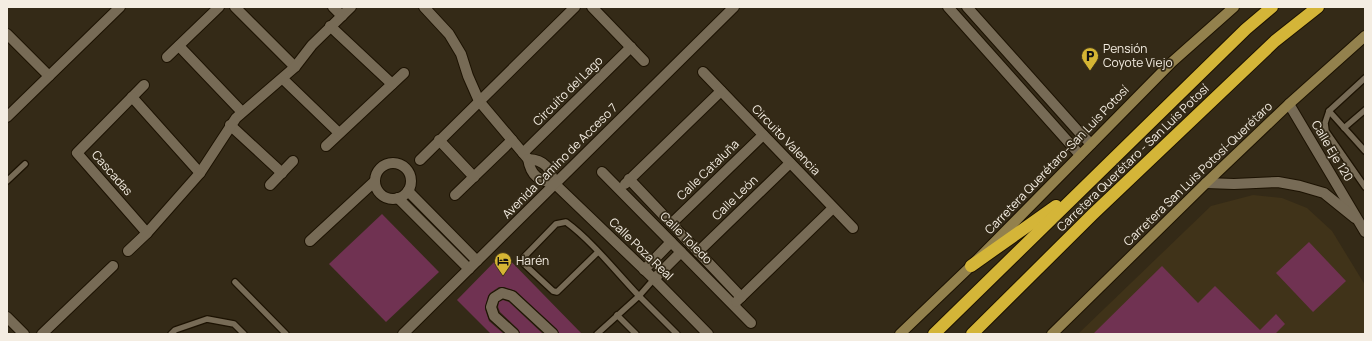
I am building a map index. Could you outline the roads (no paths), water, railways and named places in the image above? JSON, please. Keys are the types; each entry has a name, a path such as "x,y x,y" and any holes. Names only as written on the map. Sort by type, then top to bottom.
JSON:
{"highway":[{"name":"Carretera Querétaro - San Luis Potosí","path":"934,334 1246,29 1272,7"},
{"name":"Carretera Querétaro - San Luis Potosí","path":"972,334 1093,214 1275,41 1318,7"},
{"path":"972,266 1087,183"}],"main road":[{"name":"Carretera Querétaro-San Luis Potosí","path":"900,334 972,266 1172,62 1234,7"},
{"name":"Carretera San Luis Potosí-Querétaro","path":"1052,334 1206,183 1289,104 1365,36"}],"street":[{"path":"7,117 120,7"},
{"path":"167,57 219,7"},
{"path":"235,7 295,67"},
{"path":"334,7 342,16"},
{"path":"128,251 147,233 200,173 230,125 242,112 295,67 312,45 351,7"},
{"path":"424,7 449,34 461,54 468,76 479,101 525,156 532,172 542,181 556,184"},
{"path":"420,160 575,7"},
{"path":"592,7 644,61"},
{"name":"Avenida Camino de Acceso 7","path":"403,334 734,7"},
{"path":"948,7 1080,155"},
{"path":"967,7 1091,144"},
{"path":"330,26 392,84"},
{"path":"7,34 48,76"},
{"path":"990,55 1001,45"},
{"path":"179,46 242,112"},
{"name":"Circuito del Lago","path":"525,156 631,47"},
{"name":"Circuito Valencia","path":"703,72 853,228"},
{"path":"326,146 404,73"},
{"path":"282,78 339,133"},
{"name":"Cascadas","path":"144,85 77,153 147,233"},
{"path":"619,189 721,90"},
{"path":"132,98 200,173"},
{"path":"1041,111 1050,100"},
{"name":"Calle Eje 120","path":"1289,104 1365,232"},
{"path":"230,125 282,173"},
{"name":"Calle Cataluña","path":"671,224 763,135"},
{"path":"439,140 474,177"},
{"path":"455,196 512,140"},
{"path":"525,156 539,161 547,167 551,171 556,184"},
{"path":"270,185 293,161"},
{"name":"Calle León","path":"698,252 790,163"},
{"path":"389,164 401,165 406,169 410,179 408,191 398,198 393,199 382,196 378,192 375,181 376,175 383,166 389,164"},
{"name":"Calle Toledo","path":"602,172 751,323"},
{"name":"Calle Toledo","path":"629,180 741,297"},
{"path":"310,241 375,181"},
{"path":"1206,183 1234,184 1278,182 1300,186 1324,193 1356,218"},
{"name":"Calle Poza Real","path":"556,184 654,279 708,334"},
{"path":"408,191 446,229 473,265"},
{"path":"398,198 438,237 473,265"},
{"path":"733,304 833,208"},
{"path":"438,237 446,229"},
{"path":"644,270 671,242"},
{"path":"654,279 681,252"},
{"path":"42,334 113,266"},
{"path":"514,334 494,316 491,307 494,298 502,293 512,296 552,334"},
{"path":"7,317 24,334"}],"lane":[{"path":"1365,78 1329,110 1325,123 1326,131 1365,187"},
{"path":"1329,110 1365,151"},
{"path":"1344,128 1364,113"},
{"path":"7,182 25,164"},
{"path":"598,252 557,292 552,291 524,264 524,257 556,224 566,222 578,231 677,334"},
{"path":"597,334 639,296 654,279"},
{"path":"235,282 286,334"},
{"path":"617,315 636,334"},
{"path":"171,334 175,330 207,319 234,324 244,334"}],"place":[{"name":"Pensión Coyote Viejo","path":"1090,71"},
{"name":"Harén","path":"503,276"}]}
